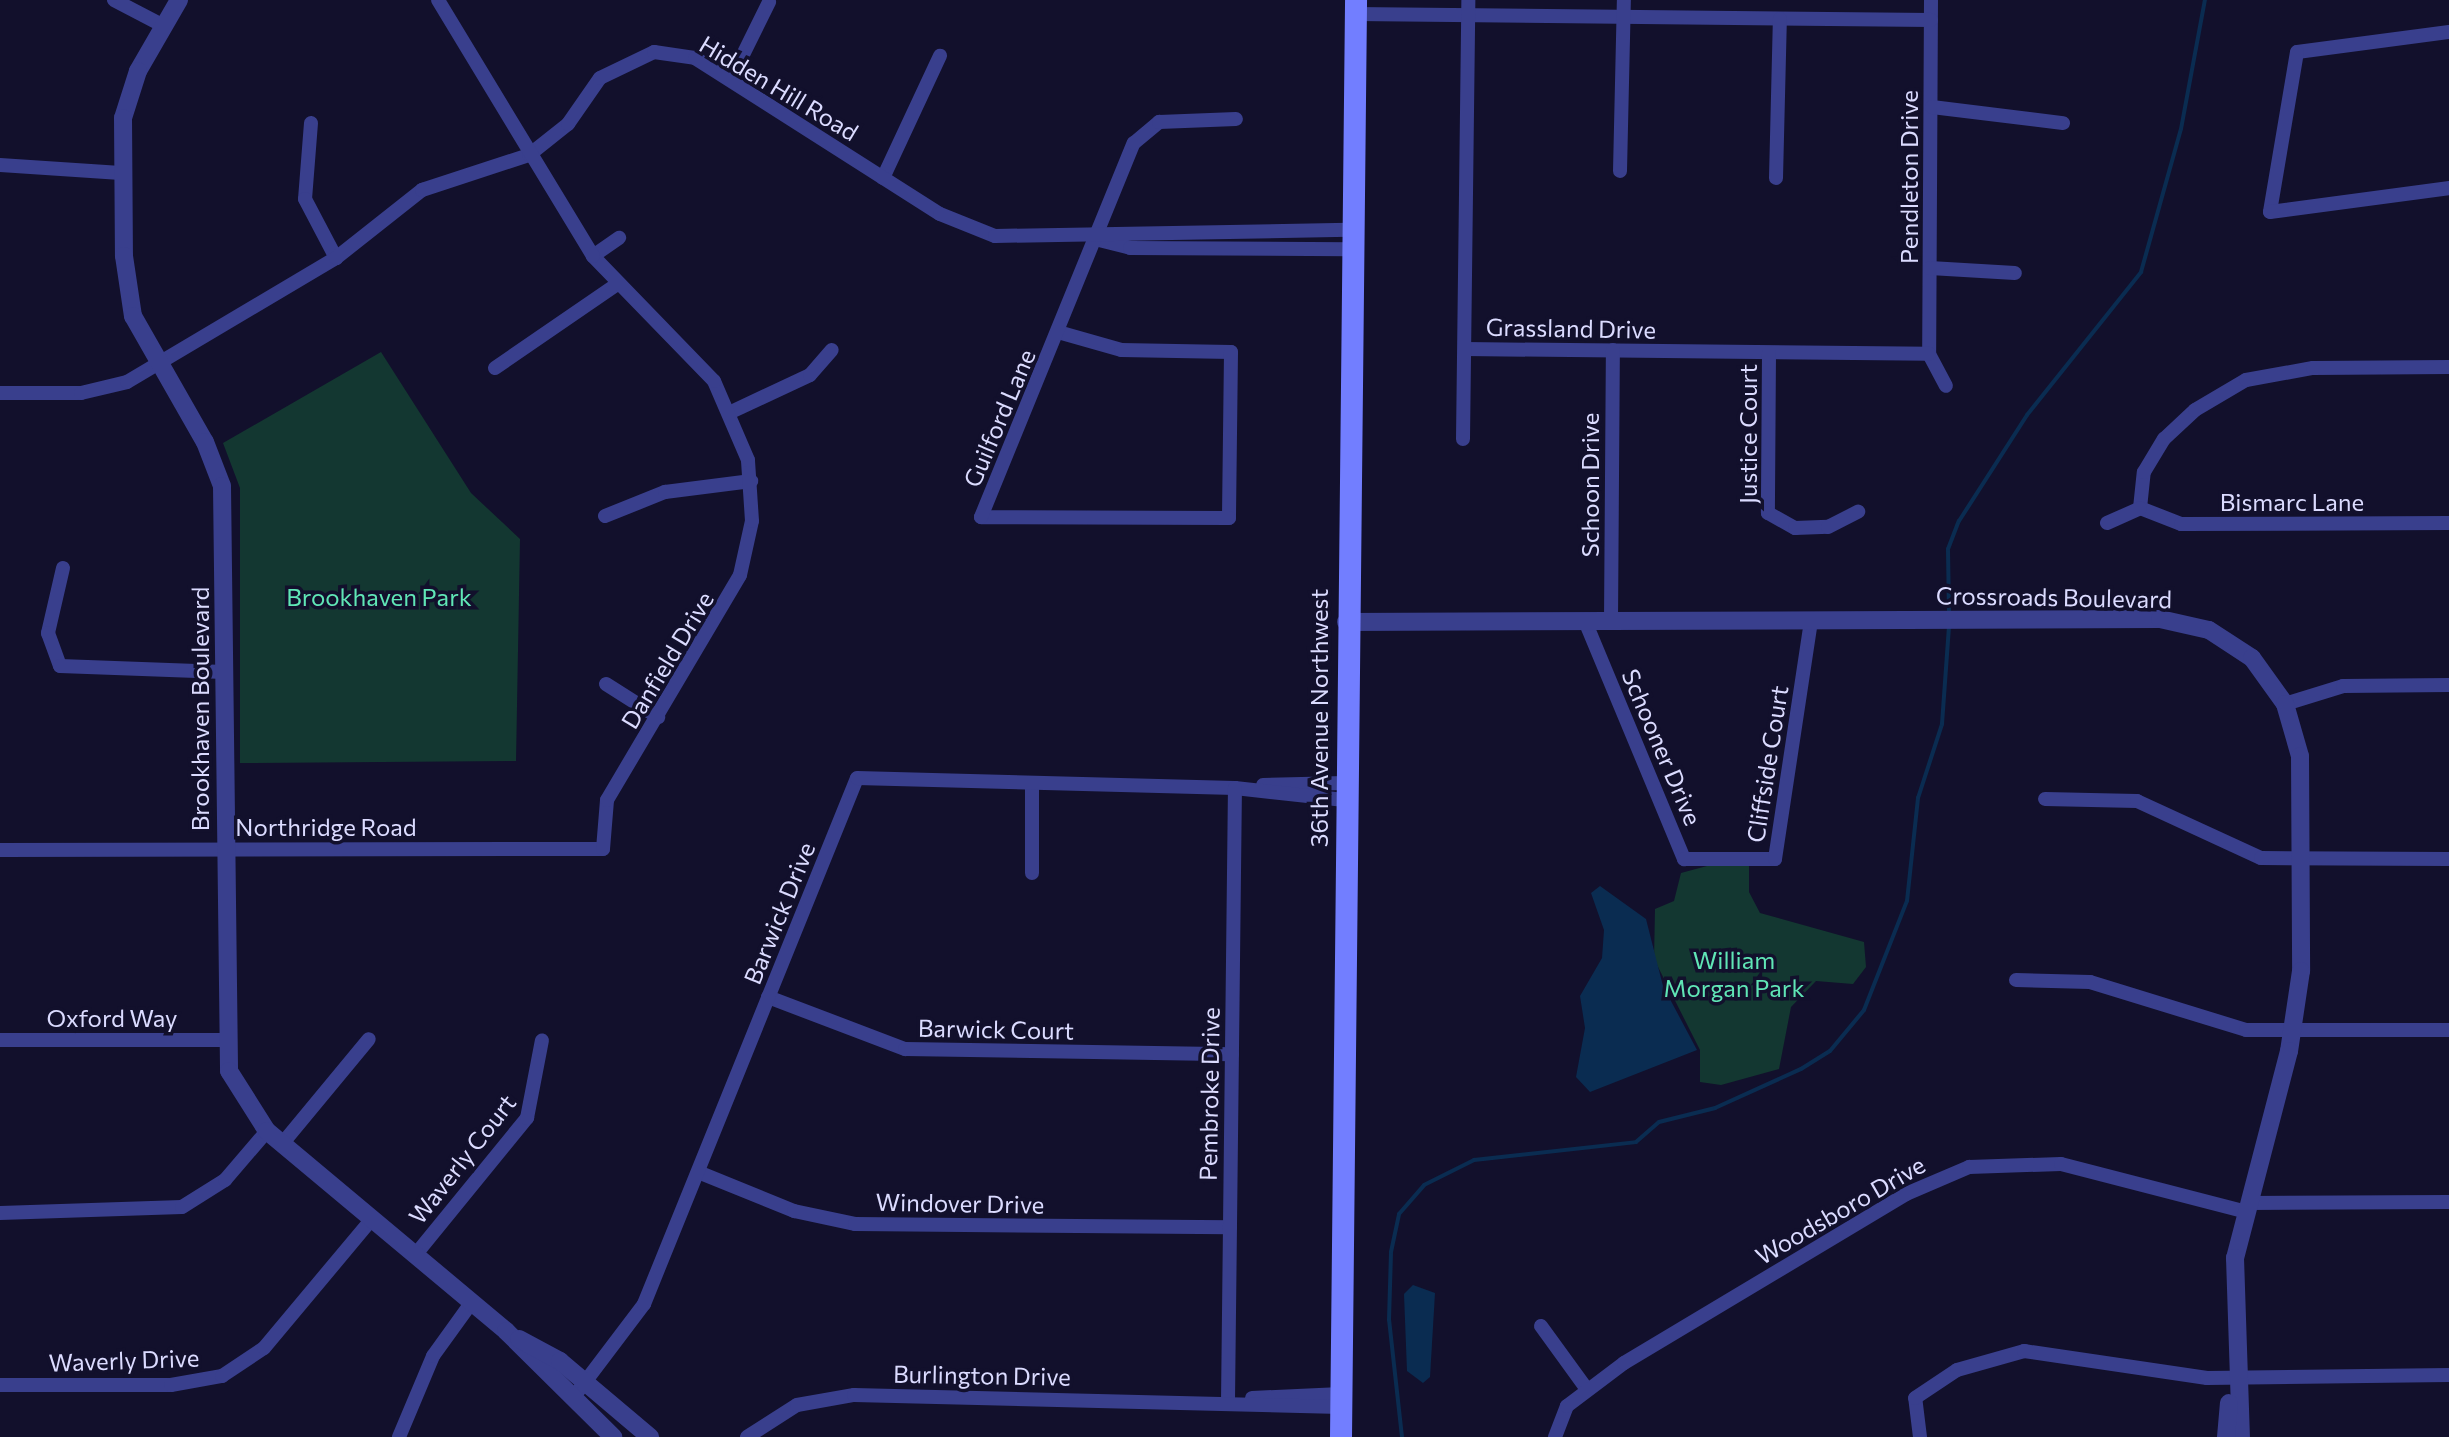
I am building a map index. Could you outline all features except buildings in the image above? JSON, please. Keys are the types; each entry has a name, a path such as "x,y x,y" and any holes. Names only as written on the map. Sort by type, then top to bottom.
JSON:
{"main road":[{"name":"36th Avenue Northwest","path":"1341,1437 1349,239 1356,7"}],"street":[{"path":"114,0 162,25"},
{"name":"Brookhaven Boulevard","path":"179,0 162,25 127,103 121,173 129,300 222,486 224,1040 234,1086 267,1131 506,1331 571,1400 613,1437"},
{"name":"Danfield Drive","path":"438,0 529,155 593,256 617,284 703,366 731,412 751,481 750,537 733,593 607,800 603,849"},
{"name":"Grassland Drive","path":"1468,0 1465,349 1929,354"},
{"path":"1620,171 1624,0"},
{"name":"Pendleton Drive","path":"1929,354 1931,0"},
{"path":"731,79 769,2"},
{"path":"1356,7 1467,17 1931,20"},
{"path":"1776,178 1780,19"},
{"path":"2449,32 2297,52 2270,212 2449,188"},
{"name":"Hidden Hill Road","path":"0,393 97,391 159,363 336,258 422,190 529,155 568,124 600,78 631,58 681,54 731,79 883,178 986,233 1095,239 1130,248 1349,239"},
{"path":"883,178 940,56"},
{"path":"1932,107 2063,123"},
{"name":"Guilford Lane","path":"1058,332 1121,350 1231,352 1229,518 981,517 1095,239 1142,133 1172,119 1236,119"},
{"path":"311,123 305,199 336,258"},
{"path":"0,165 121,173"},
{"path":"593,256 619,238"},
{"path":"1930,268 2015,273"},
{"path":"495,368 617,284"},
{"path":"1463,439 1465,349"},
{"path":"731,412 810,375 832,350"},
{"name":"Schoon Drive","path":"1611,621 1613,350"},
{"name":"Justice Court","path":"1769,353 1768,513 1795,528 1839,525 1858,512"},
{"path":"1929,354 1946,386"},
{"path":"2107,523 2140,508 2144,472 2164,439 2210,399 2246,380 2313,368 2449,367"},
{"path":"605,516 665,492 751,481"},
{"name":"Bismarc Lane","path":"2140,508 2181,524 2449,523"},
{"path":"63,568 48,633 51,655 64,669 224,672"},
{"name":"Crossroads Boulevard","path":"1346,622 1957,620 2192,625 2252,658 2285,704 2302,773 2301,859 2294,1031 2233,1272 2233,1377 2226,1437"},
{"name":"Schooner Drive","path":"1585,621 1684,859 1719,859"},
{"name":"Cliffside Court","path":"1719,859 1775,859 1811,621"},
{"path":"606,684 658,717"},
{"path":"2285,704 2343,686 2449,685"},
{"name":"Barwick Drive","path":"571,1400 644,1304 857,778 1344,792"},
{"path":"1032,785 1032,873"},
{"name":"Pembroke Drive","path":"1228,1401 1235,788"},
{"path":"2045,799 2137,801 2242,853 2301,859 2449,859"},
{"name":"Northridge Road","path":"0,850 603,849"},
{"path":"2016,980 2090,982 2235,1029 2449,1030"},
{"name":"Barwick Court","path":"768,997 905,1049 1232,1054"},
{"path":"282,1144 369,1039"},
{"name":"Oxford Way","path":"0,1040 224,1040"},
{"name":"Waverly Court","path":"416,1254 527,1118 542,1040"},
{"path":"0,1213 182,1207 225,1180 267,1131"},
{"name":"Woodsboro Drive","path":"1555,1437 1561,1416 1586,1388 1906,1194 1969,1167 2053,1163 2247,1207 2449,1202"},
{"name":"Windover Drive","path":"698,1172 794,1211 855,1224 1230,1227"},
{"name":"Waverly Drive","path":"0,1385 171,1385 222,1376 264,1348 372,1219"},
{"path":"399,1437 433,1356 472,1302"},
{"path":"1541,1326 1586,1388"},
{"name":"Brookhaven Boulevard","path":"506,1331 586,1382 642,1434"},
{"path":"1920,1437 1915,1398 1957,1370 2009,1353 2059,1351 2157,1373 2233,1377 2449,1375"},
{"name":"Crossroads Boulevard","path":"2233,1377 2241,1437"},
{"name":"Burlington Drive","path":"747,1437 782,1412 838,1396 1341,1400"}],"green space":[{"name":"Brookhaven Park","path":"381,352 471,493 520,539 516,761 240,763 240,488 223,443"},
{"name":"William Morgan Park","path":"1707,866 1749,866 1749,892 1760,913 1864,942 1866,967 1853,984 1816,981 1791,1007 1779,1069 1721,1085 1700,1082 1700,1050 1654,959 1655,909 1674,901 1681,873"}],"water":[{"path":"1600,886 1646,919 1663,986 1697,1050 1590,1092 1576,1077 1585,1028 1580,996 1602,958 1604,930 1591,893"},
{"path":"1413,1285 1435,1293 1430,1377 1423,1383 1407,1371 1404,1294"}],"waterway":[{"path":"1949,614 1948,549 1959,521 2027,415 2141,272 2181,129 2205,0"},
{"path":"1402,1437 1389,1320 1391,1252 1399,1214 1424,1185 1474,1160 1636,1142 1659,1122 1715,1108 1801,1069 1830,1051 1864,1010 1907,901 1918,798 1942,724 1949,626"}]}
